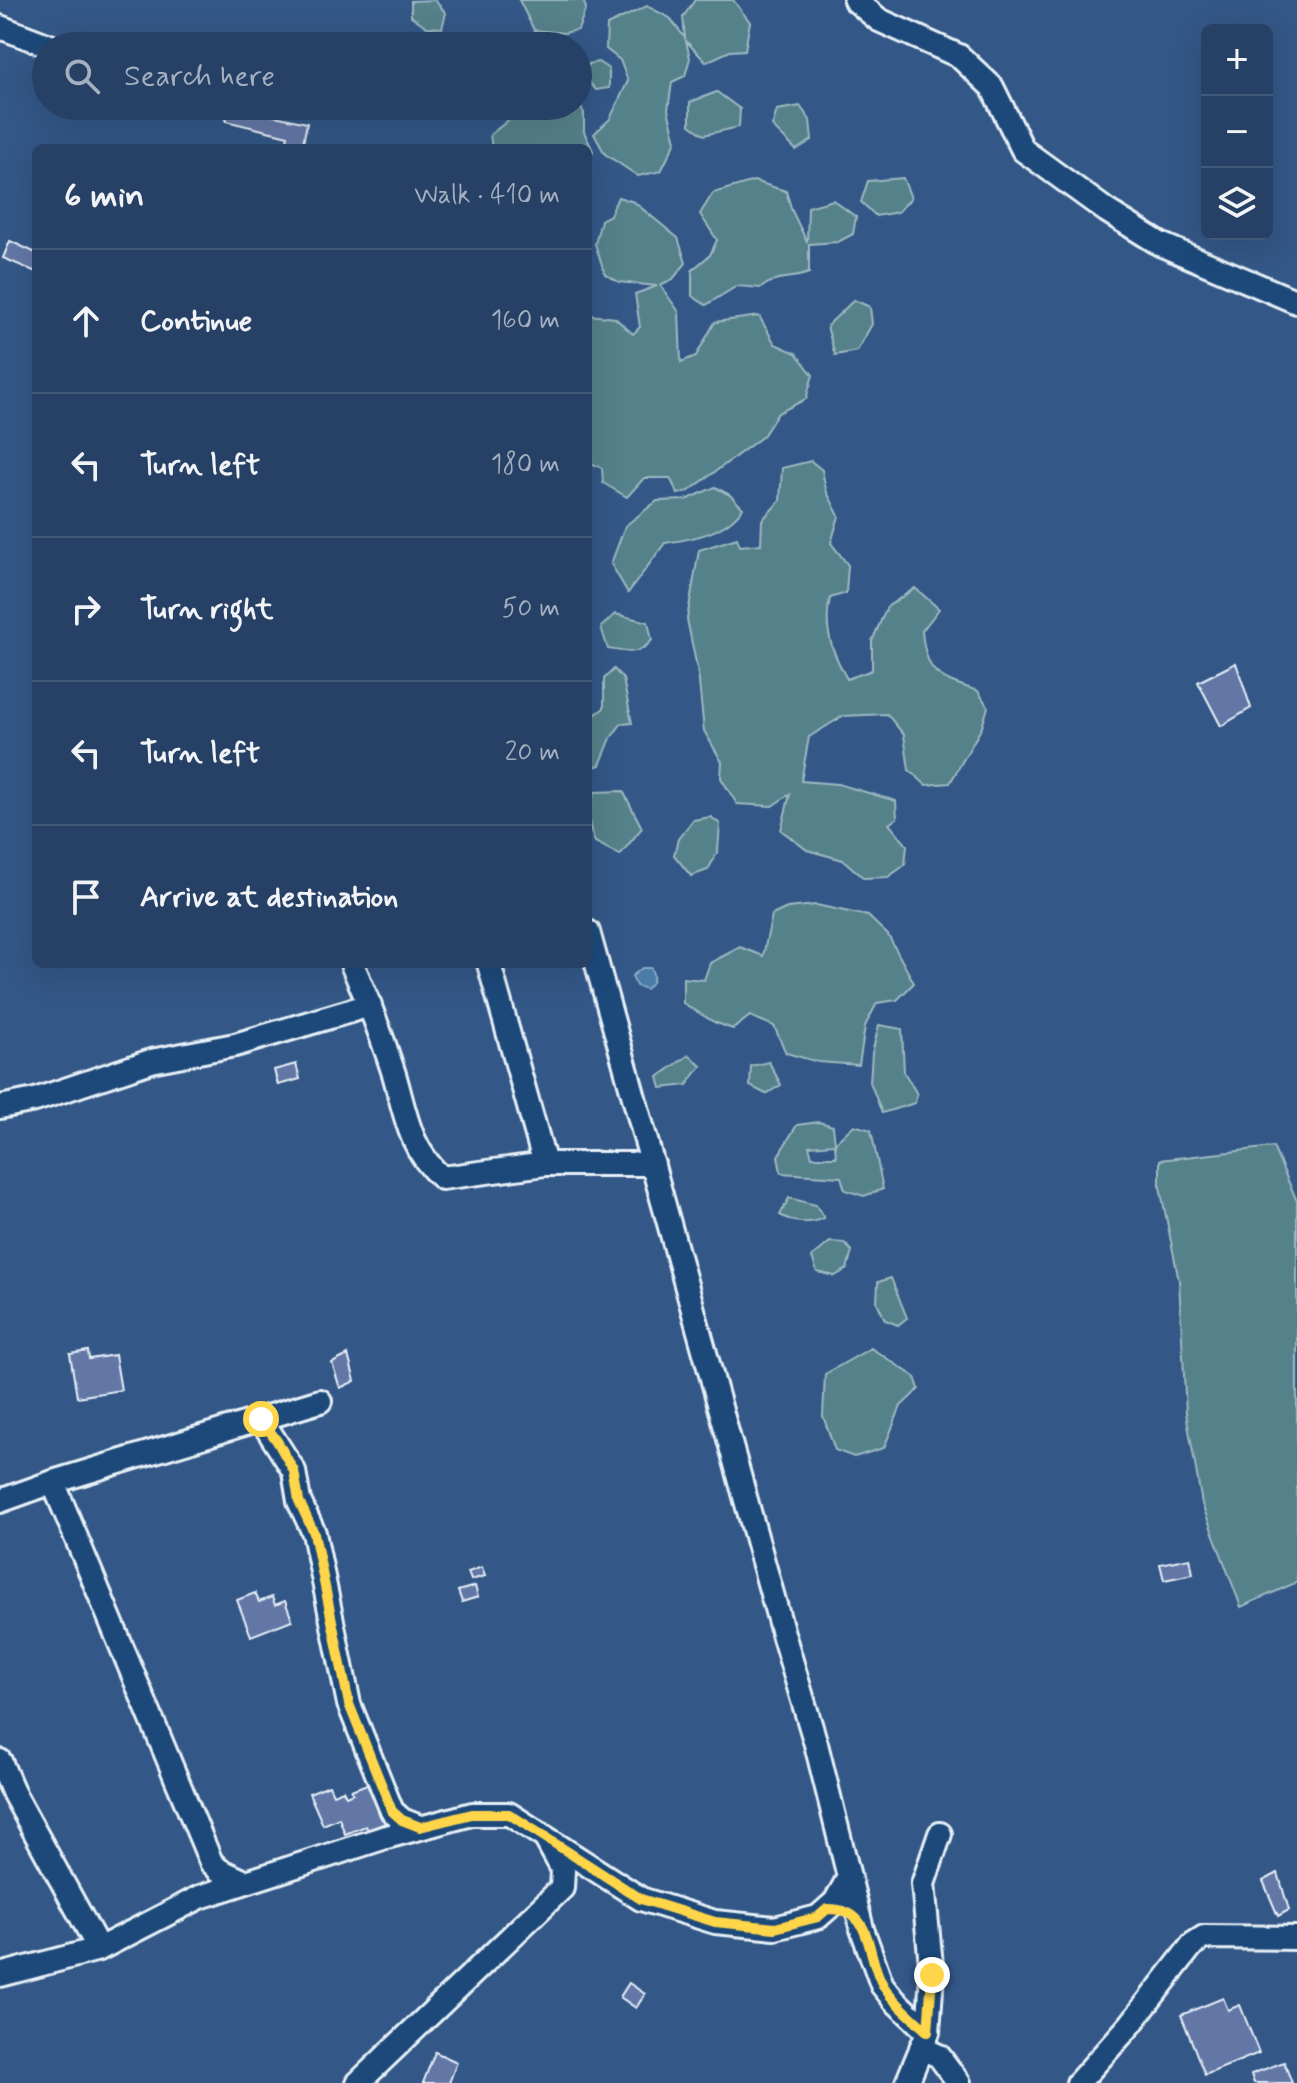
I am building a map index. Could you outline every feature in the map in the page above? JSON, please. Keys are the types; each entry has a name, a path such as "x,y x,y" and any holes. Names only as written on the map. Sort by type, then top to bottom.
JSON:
{"street":[{"path":"855,0 879,20 959,56 992,87 1023,150 1107,211 1160,244 1297,302"},
{"path":"0,27 32,39"},
{"path":"592,946 816,1744 860,1920 882,1985 959,2083"},
{"path":"354,968 370,1005 408,1128 427,1164 442,1178 545,1164 653,1164"},
{"path":"490,968 545,1164"},
{"path":"0,1107 35,1100 151,1061 235,1045 370,1005"},
{"path":"0,1501 320,1401"},
{"path":"261,1419 294,1471 299,1501 314,1533 349,1704 392,1811 391,1825 383,1838"},
{"path":"53,1482 211,1862 209,1887 200,1897"},
{"path":"0,1761 14,1794 99,1949"},
{"path":"392,1811 402,1820 420,1827"},
{"path":"0,1975 99,1949 200,1897 383,1838 472,1814 509,1814 641,1899 715,1922 775,1928 818,1917 835,1902 849,1877"},
{"path":"907,2083 924,2040 932,1975 923,1884 940,1834"},
{"path":"358,2083 562,1888 563,1870 545,1838"},
{"path":"211,1862 219,1870 245,1882"},
{"path":"827,1909 849,1911 860,1920"},
{"path":"1078,2083 1130,2025 1193,1944 1204,1937 1297,1938"}],"green space":[{"path":"435,0 446,13 442,28 427,27 411,16 411,1"},
{"path":"519,0 583,0 586,8 578,30 534,30"},
{"path":"695,0 733,0 750,22 745,50 730,51 706,62 686,41 690,58 685,76 672,82 668,110 676,141 661,171 638,176 605,154 594,134 610,119 628,81 620,60 606,49 607,25 647,6 670,18 685,38 683,17"},
{"path":"598,62 609,69 609,88 596,90 592,86 592,63"},
{"path":"717,92 740,109 739,127 704,135 690,125 690,102"},
{"path":"800,106 810,120 812,140 796,150 772,126 777,110"},
{"path":"509,120 584,120 584,132 590,144 491,144 490,135"},
{"path":"903,178 911,198 898,212 876,216 861,202 868,181"},
{"path":"754,181 786,191 807,242 808,207 833,200 856,217 853,234 838,242 809,244 809,273 774,280 761,288 737,286 706,305 692,296 692,270 710,255 717,240 700,214 713,193"},
{"path":"618,197 634,202 678,238 686,263 673,279 660,285 679,312 681,362 696,356 715,322 759,316 775,344 796,353 813,375 806,399 778,413 763,436 689,491 678,494 670,478 644,478 627,497 603,483 602,468 592,464 592,315 615,318 633,334 640,327 635,294 657,286 619,282 605,274 595,244 601,220 610,215"},
{"path":"854,300 870,307 872,324 857,351 835,355 827,326"},
{"path":"811,461 822,470 826,490 839,516 831,543 848,565 846,593 830,598 828,609 828,630 833,650 847,679 872,670 872,641 887,607 915,588 939,609 922,631 931,666 944,678 978,691 988,707 982,727 950,783 926,785 909,770 904,735 887,714 843,716 809,737 801,781 838,784 896,801 897,818 889,824 907,845 905,865 888,877 864,878 843,860 807,850 781,830 790,794 772,806 737,804 721,778 722,762 704,731 698,673 687,619 699,550 737,538 740,546 761,544 762,520 780,501 782,468"},
{"path":"715,487 730,495 743,508 736,517 698,537 665,543 628,593 611,564 625,526 657,501 686,500"},
{"path":"615,614 648,622 652,640 637,651 608,649 601,627"},
{"path":"614,669 623,679 632,723 621,724 611,738 600,765 592,768 592,717 604,708 604,679"},
{"path":"623,791 642,828 620,855 595,842 592,834 592,800 595,792"},
{"path":"711,817 720,824 718,851 708,870 691,876 674,855 678,839 693,820"},
{"path":"816,905 868,916 888,935 914,983 897,1000 877,1003 865,1026 859,1065 818,1062 786,1053 774,1026 750,1016 733,1029 714,1022 683,1003 683,978 704,980 710,963 740,947 763,956 772,915 787,908"},
{"path":"879,1025 902,1029 904,1072 917,1094 915,1103 882,1113 870,1082 872,1053"},
{"path":"689,1055 701,1066 687,1085 661,1088 658,1077"},
{"path":"769,1062 781,1085 766,1094 750,1086 751,1066"},
{"path":"819,1122 833,1126 835,1143 854,1125 871,1130 883,1189 864,1196 845,1190 841,1177 781,1173 778,1156 797,1125","holes":["835,1144 836,1157 812,1157 809,1146"]},
{"path":"1273,1147 1297,1201 1297,1582 1241,1607 1202,1504 1186,1413 1179,1281 1160,1187 1160,1160"},
{"path":"789,1198 816,1205 824,1218 802,1222 780,1215"},
{"path":"830,1242 844,1243 852,1251 847,1269 835,1276 817,1272 812,1257"},
{"path":"891,1278 907,1318 898,1325 885,1320 877,1302 878,1282"},
{"path":"871,1348 915,1377 919,1389 901,1406 884,1448 854,1457 835,1450 823,1416 825,1374"}],"water":[{"path":"642,968 651,968 653,975 646,989 636,986 632,976"}],"building":[{"path":"293,120 307,123 303,144 286,144 288,136 226,121"},
{"path":"10,241 32,251 32,270 3,258"},
{"path":"1236,663 1251,708 1221,726 1198,682"},
{"path":"296,1064 300,1079 278,1085 274,1070"},
{"path":"88,1351 89,1359 115,1355 121,1390 77,1397 70,1354"},
{"path":"348,1355 355,1381 340,1388 332,1363"},
{"path":"1190,1558 1193,1574 1164,1580 1160,1564"},
{"path":"482,1567 485,1576 471,1580 468,1572"},
{"path":"475,1586 478,1597 462,1602 458,1591"},
{"path":"255,1593 259,1602 272,1597 275,1605 285,1601 292,1620 251,1636 237,1600"},
{"path":"367,1784 369,1789 374,1788 388,1822 345,1834 339,1818 323,1825 309,1793 329,1785 333,1794 343,1790 346,1796 353,1793 351,1790"},
{"path":"1278,1873 1289,1910 1278,1916 1263,1881"},
{"path":"629,1983 645,1994 636,2008 620,1997"},
{"path":"1223,1998 1228,2010 1240,2005 1259,2053 1205,2075 1181,2015"},
{"path":"435,2052 457,2062 449,2083 423,2083"},
{"path":"1284,2062 1292,2083 1254,2083 1251,2074"}],"route":[{"path":"261,1419 294,1471 299,1501 314,1533 349,1704 392,1811 402,1820 420,1827 472,1814 509,1814 641,1899 715,1922 775,1928 818,1917 827,1909 849,1911 860,1920 882,1985 928,2032 932,1975"}]}
